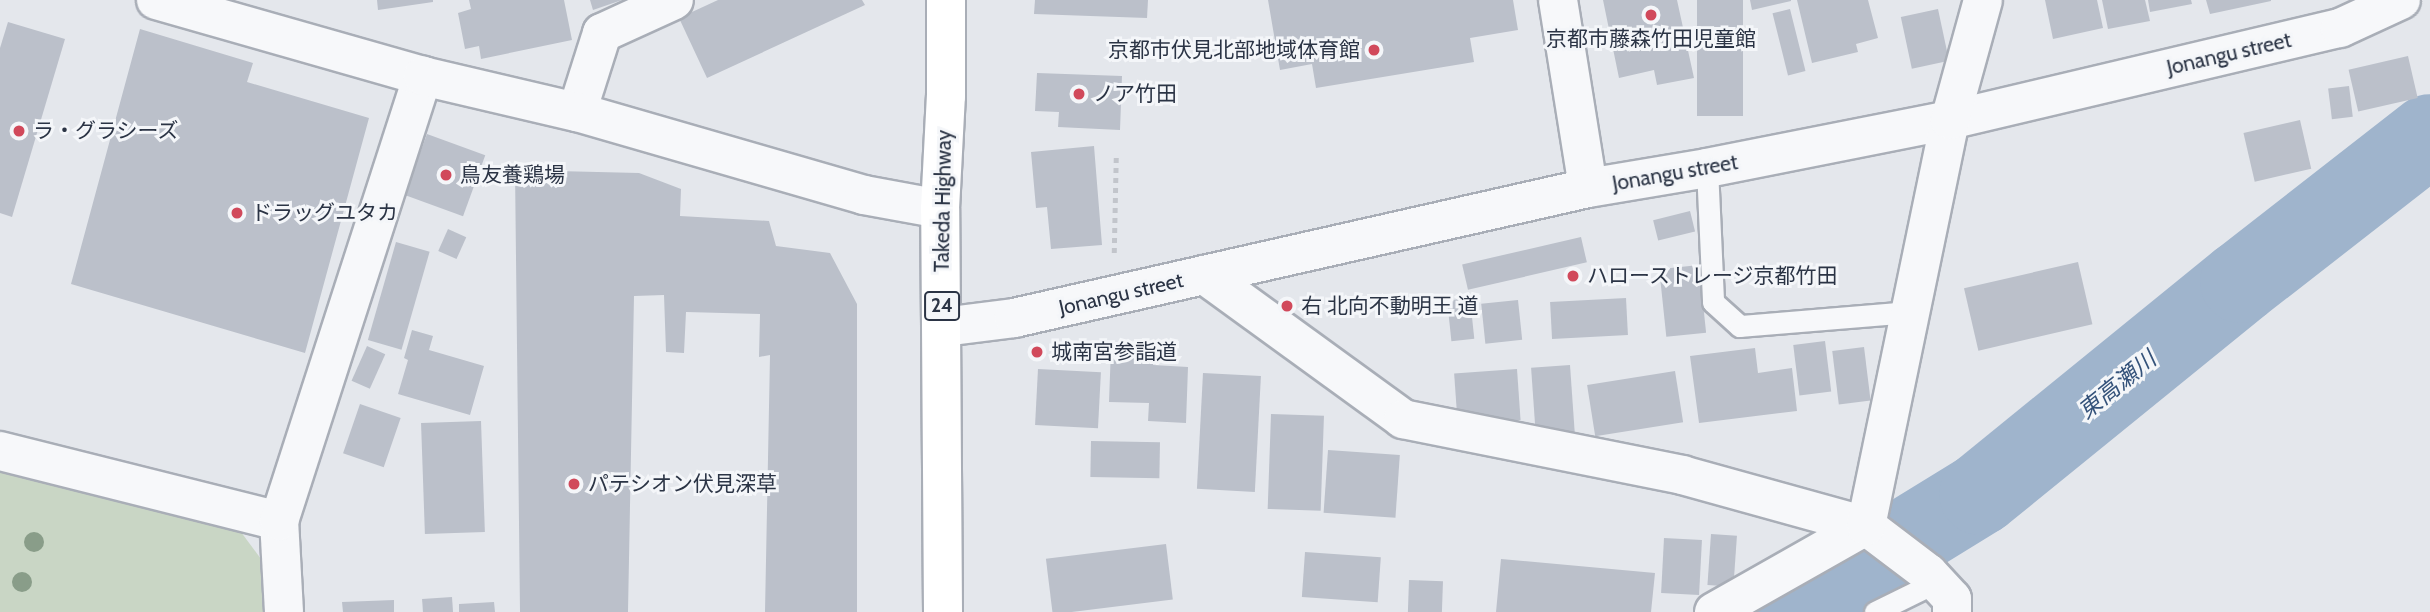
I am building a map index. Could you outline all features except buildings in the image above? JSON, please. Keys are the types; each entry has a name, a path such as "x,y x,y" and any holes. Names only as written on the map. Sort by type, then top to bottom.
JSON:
{"highway":[{"name":"Takeda Highway","path":"943,612 943,327 940,209 946,96 946,0"}],"street":[{"path":"156,0 423,76 577,112 864,195 940,209"},
{"path":"577,112 602,33 674,0"},
{"path":"1558,0 1588,188"},
{"path":"1870,528 1950,120 1983,0"},
{"name":"Jonangu street","path":"943,327 1014,318 1588,188 1707,168 1950,120 2340,28 2401,0"},
{"path":"284,612 279,521 423,76"},
{"path":"1205,275 1403,419 1682,475 1870,528 1939,589"},
{"path":"0,451 279,521"},
{"path":"1714,612 1870,528"}],"lane":[{"path":"1707,168 1713,302 1740,326 1911,312"},
{"path":"1875,612 1939,589"}],"path":[{"path":"1114,257 1116,155"}],"green space":[{"path":"0,470 235,524 264,563 264,612 0,612"}],"waterway":[{"name":"東高瀬川","path":"1788,612 1980,494 2241,282 2430,135"}],"place":[{"name":"京都市藤森竹田児童館","path":"1651,15"},
{"name":"京都市伏見北部地域体育館","path":"1374,50"},
{"name":"ノア竹田","path":"1079,94"},
{"name":"ラ・グラシーズ","path":"19,131"},
{"name":"鳥友養鶏場","path":"446,175"},
{"name":"ドラッグユタカ","path":"237,213"},
{"name":"ハローストレージ京都竹田","path":"1573,276"},
{"name":"右 北向不動明王 道","path":"1287,306"},
{"name":"城南宮参詣道","path":"1037,352"},
{"name":"パテシオン伏見深草","path":"574,484"}]}
